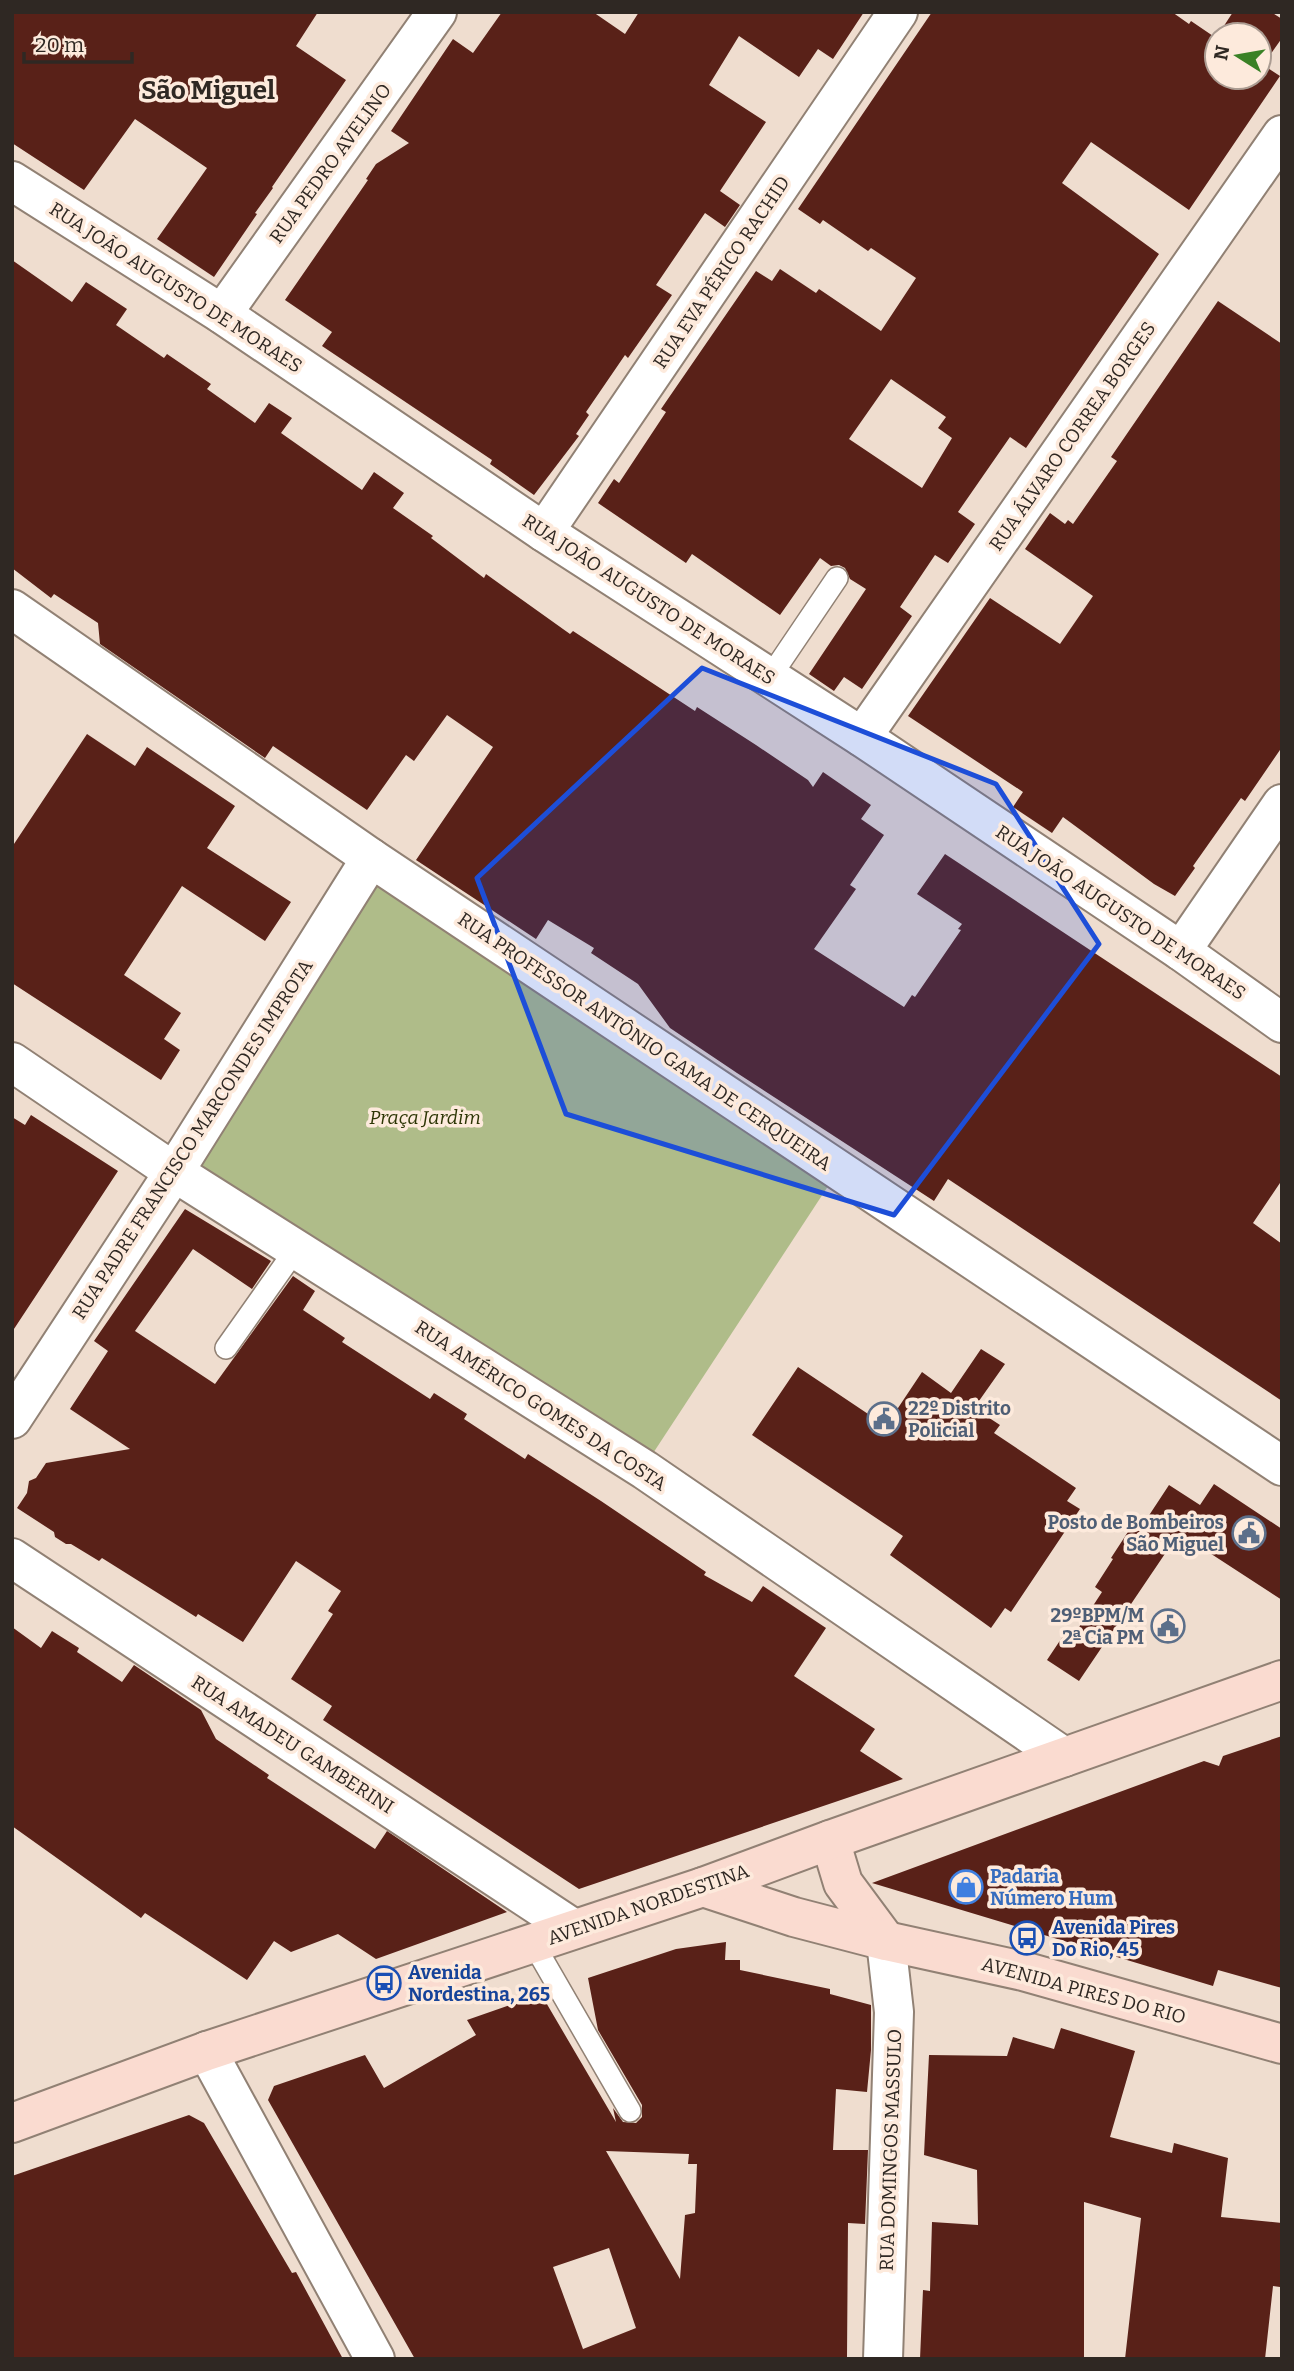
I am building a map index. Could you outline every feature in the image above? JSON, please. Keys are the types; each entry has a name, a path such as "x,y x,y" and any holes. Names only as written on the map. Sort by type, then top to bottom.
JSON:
{"main road":[{"name":"AVENIDA NORDESTINA","path":"12,2123 207,2051 704,1887 1282,1680"},
{"path":"830,1840 843,1883 886,1941"},
{"name":"AVENIDA PIRES DO RIO","path":"704,1887 794,1917 886,1941 1023,1971 1282,2044"}],"street":[{"name":"RUA PEDRO AVELINO","path":"222,314 437,12"},
{"name":"RUA EVA PÉRICO RACHID","path":"544,532 898,12"},
{"name":"RUA ÁLVARO CORREA BORGES","path":"862,737 1282,135"},
{"name":"RUA JOÃO AUGUSTO DE MORAES","path":"12,181 222,314 544,532 862,737 1181,951 1282,1023"},
{"name":"RUA PROFESSOR ANTÔNIO GAMA DE CERQUEIRA","path":"12,609 371,858 1282,1466"},
{"path":"1181,951 1282,804"},
{"name":"RUA PADRE FRANCISCO MARCONDES IMPROTA","path":"12,1419 174,1172 371,858"},
{"name":"RUA AMÉRICO GOMES DA COSTA","path":"12,1062 174,1172 645,1471 1064,1757"},
{"name":"RUA AMADEU GAMBERINI","path":"12,1558 574,1929"},
{"name":"RUA DOMINGOS MASSULO","path":"883,2359 894,2012 886,1941"},
{"path":"207,2051 375,2359"}],"lane":[{"path":"770,677 837,578"},
{"path":"226,1348 296,1250"},
{"path":"533,1943 631,2111"}],"highlighted area":[{"path":"702,668 996,784 1099,944 894,1215 566,1114 477,878"}],"green space":[{"name":"Praça Jardim","path":"372,867 836,1174 644,1467 166,1166"}],"building":[{"path":"12,12 318,12 296,46 346,80 214,277 157,239 207,168 135,119 84,190 12,143"},
{"path":"502,12 593,12 625,34 639,12 864,12 833,59 818,49 799,77 739,36 709,85 766,122 720,191 740,205 725,227 705,213 656,285 672,295 628,358 625,355 586,412 589,415 576,434 579,436 534,495 490,464 492,460 322,346 332,332 285,300 368,180 366,179 376,164 409,143 391,131 453,39 473,53"},
{"path":"932,12 1172,12 1189,24 1191,21 1203,29 1203,91 1270,91 1189,210 1091,142 1062,183 1159,254 1026,448 1010,437 958,512 975,524 948,563 935,555 900,607 912,616 862,689 844,677 834,691 809,674 866,589 850,579 845,568 839,565 831,566 820,558 780,615 692,554 686,563 598,503 614,479 619,483 666,412 661,409 756,271 772,281 780,269 816,293 819,289 881,331 916,278 871,248 868,251 823,220 820,224 798,209","holes":["891,379 946,417 938,428 952,438 922,488 849,439"]},
{"path":"1233,12 1271,12 1282,19 1282,38 1273,51 1273,21 1227,21"},
{"path":"1273,71 1280,76 1273,86"},
{"path":"12,260 72,302 86,282 127,309 116,325 164,358 167,354 211,384 207,389 255,423 269,403 292,418 281,433 362,490 374,472 404,493 393,508 433,536 431,538 484,578 486,574 570,634 573,631 695,711 697,707 808,780 813,787 823,772 871,805 861,819 884,835 850,885 856,889 814,949 904,1007 912,995 915,997 961,930 958,929 962,924 917,894 945,854 1282,1077 1282,1180 1253,1223 1282,1244 1282,1401 948,1179 934,1201 737,1073 670,1028 638,984 591,953 594,948 548,920 536,939 416,860 493,747 447,715 414,761 406,755 367,810 273,746 265,758 100,644 98,623 54,594 51,598 12,568"},
{"path":"1218,301 1282,344 1282,747 1245,801 1241,798 1175,896 1154,884 1063,817 1052,833 1013,807 1023,792 908,716 990,598 1060,644 1093,596 1025,549 1050,513 1065,524 1068,520 1073,524 1117,461 1111,457"},
{"path":"87,734 135,766 147,747 235,806 207,848 291,902 265,941 182,886 124,975 181,1013 164,1039 180,1050 161,1080 12,983 12,847"},
{"path":"31,1115 118,1171 12,1332 12,1117 25,1125"},
{"path":"185,1209 271,1261 252,1289 193,1249 135,1331 215,1384 293,1276 315,1291 303,1310 345,1338 342,1342 430,1399 434,1393 467,1414 464,1419 525,1459 528,1454 601,1501 706,1572 704,1575 752,1602 763,1586 826,1628 794,1676 875,1729 860,1751 903,1779 579,1889 323,1720 332,1706 291,1679 333,1614 328,1611 341,1591 296,1561 243,1642 198,1614 196,1617 102,1558 99,1561 71,1544 66,1544 55,1537 54,1532 17,1508 27,1493 29,1481 36,1478 46,1463 130,1449 70,1409 108,1351 94,1341"},
{"path":"981,1349 1005,1364 974,1408 1000,1425 994,1433 1076,1488 1067,1501 1080,1509 1011,1612 1005,1608 991,1628 890,1555 903,1536 752,1435 798,1367 886,1426 922,1372 951,1393"},
{"path":"1214,1484 1282,1529 1282,1600 1179,1533 1079,1681 1047,1660 1063,1636 1070,1641 1102,1592 1095,1587 1137,1518 1144,1523 1169,1485 1200,1505"},
{"path":"12,1627 41,1648 52,1631 79,1648 77,1652 122,1682 134,1665 201,1710 216,1739 269,1775 267,1778 375,1849 387,1831 507,1912 376,1959 338,1934 291,1952 274,1941 247,1980 145,1913 141,1918 12,1826"},
{"path":"1282,1736 1282,1988 1218,1970 1213,1986 872,1883 1204,1761 1219,1766 1223,1756"},
{"path":"726,1942 725,1960 740,1960 740,1970 830,1989 830,1994 871,2005 867,2092 836,2089 833,2150 868,2150 865,2224 848,2223 847,2357 415,2359 268,2100 274,2086 365,2055 384,2088 476,2035 467,2020 541,1994 616,2122 613,2108 623,2122 636,2123 642,2117 642,2105 598,2030 588,1978 676,1949","holes":["606,2151 689,2154 688,2164 697,2164 695,2213 685,2215 680,2279","609,2248 636,2328 583,2349 553,2267"]},
{"path":"1061,2028 1135,2051 1110,2137 1172,2153 1174,2143 1228,2158 1221,2217 1282,2223 1280,2287 1273,2286 1265,2359 1125,2359 1141,2218 1084,2202 1084,2359 920,2359 923,2290 930,2291 932,2222 978,2225 977,2170 924,2155 929,2055 1007,2056 1013,2037 1054,2049"},
{"path":"189,2115 204,2123 292,2273 296,2272 343,2359 12,2359 12,2176"}],"place":[{"name":"22º Distrito Policial","path":"884,1419"},
{"name":"Posto de Bombeiros São Miguel","path":"1249,1533"},
{"name":"29ºBPM/M 2ª Cia PM","path":"1168,1626"},
{"name":"Padaria Número Hum","path":"966,1887"},
{"name":"Avenida Pires Do Rio, 45","path":"1027,1938"},
{"name":"Avenida Nordestina, 265","path":"384,1983"}],"district":[{"name":"São Miguel","path":"208,90"}]}
